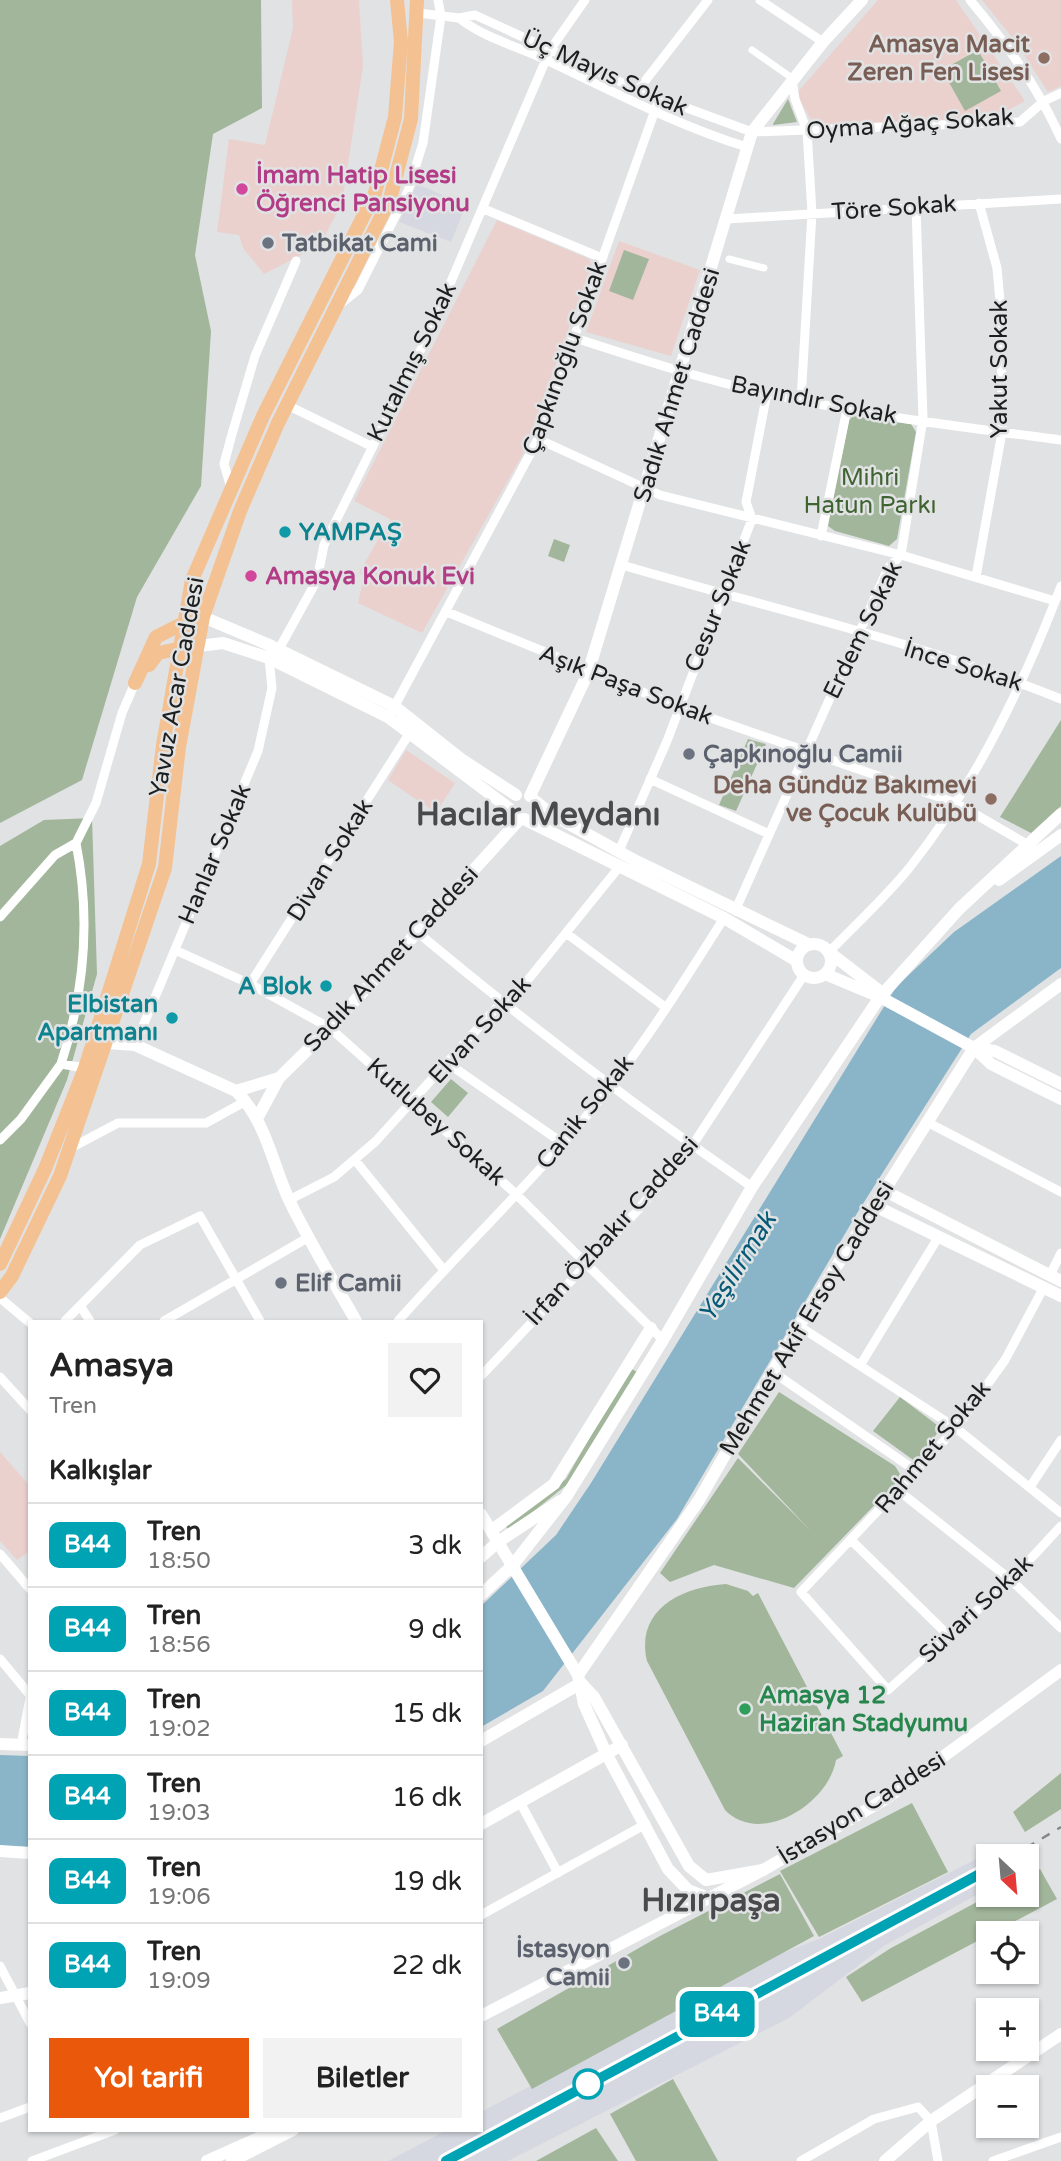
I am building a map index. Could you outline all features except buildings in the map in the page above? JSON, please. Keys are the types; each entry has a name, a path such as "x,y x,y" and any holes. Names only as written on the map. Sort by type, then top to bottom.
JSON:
{"main road":[{"name":"Yavuz Acar Caddesi","path":"0,1264 45,1169 85,1068 149,864 163,745 192,580 263,416 375,193 395,117 401,42 397,0"},
{"name":"Sadık Ahmet Caddesi","path":"258,1117 279,1078 330,1028 417,932 501,838 516,815 535,811 532,798 588,673 679,372 724,257 727,219 752,132 792,78 862,0"},
{"name":"Yavuz Acar Caddesi","path":"0,1292 12,1276 69,1149 165,867 178,747 203,617 261,479 287,405 390,199 411,119 418,6"},
{"path":"135,683 156,637 186,620 203,617 391,712 516,795 532,798 551,814 619,851 735,911 808,944 820,944 877,989 883,999"},
{"path":"135,683 158,653 223,643 274,653"},
{"path":"391,712 409,734 516,815 724,918 797,961 804,975 817,978 825,974 831,966 829,952"},
{"path":"516,795 510,803 516,815"},
{"path":"483,1593 514,1569 566,1497 663,1340 752,1187 883,999 959,909 1032,847 1061,814"},
{"path":"1032,847 1061,835"},
{"path":"797,961 800,951 808,944"},
{"path":"825,974 883,999 970,1046 991,1063 1061,1099"},
{"name":"Mehmet Akif Ersoy Caddesi","path":"578,1676 699,1500 799,1326 970,1046 1061,984"},
{"path":"107,1043 135,1045 236,1091 246,1101 258,1117 289,1200 355,1320"},
{"path":"970,1046 995,1051 1061,1084"},
{"name":"Sadık Ahmet Caddesi","path":"236,1091 279,1078"},
{"path":"883,1190 1056,1278"},
{"path":"873,1205 1061,1296"},
{"path":"483,1555 495,1536 554,1484 652,1328"},
{"path":"495,1536 566,1497"},
{"path":"483,1517 578,1676 594,1697 690,1866 706,1880 763,1870"},
{"name":"İstasyon Caddesi","path":"706,1897 763,1870 887,1798 1061,1670"},
{"path":"483,1740 578,1676"},
{"path":"578,1676 584,1704 606,1753 668,1869 688,1890 706,1897"},
{"path":"0,1744 25,1745"},
{"path":"483,1823 622,1745"},
{"path":"0,1852 28,1853"},
{"path":"483,2015 706,1897"},
{"path":"0,1998 28,1993"},
{"path":"885,2161 931,2121 1061,2034"},
{"path":"206,2161 271,2132"},
{"path":"232,2161 289,2132"}],"street":[{"path":"335,308 358,290 408,191 423,143 441,16 438,0"},
{"name":"Kutalmış Sokak","path":"274,653 317,580 324,544 429,333 550,50 585,0"},
{"path":"638,90 708,0"},
{"path":"760,0 823,42"},
{"path":"970,0 1003,39 1044,101 1061,139"},
{"name":"Üç Mayıs Sokak","path":"418,6 441,16 459,18 475,15 659,99 752,132"},
{"name":"Üç Mayıs Sokak","path":"459,18 471,28 546,60 655,113 747,147"},
{"path":"752,50 792,78 795,99 807,131 812,213 801,400"},
{"name":"Oyma Ağaç Sokak","path":"752,132 1020,122 1044,101 1061,93"},
{"name":"Çapkınoğlu Sokak","path":"391,712 538,439 572,337 659,99"},
{"name":"Töre Sokak","path":"727,219 1061,199"},
{"name":"Yakut Sokak","path":"976,577 1002,432 1001,312 997,268 979,203"},
{"name":"Erdem Sokak","path":"735,911 804,751 888,568 901,555 923,419 916,207"},
{"path":"484,209 602,258"},
{"path":"724,257 764,268"},
{"path":"231,490 224,464 232,444 255,356 296,261"},
{"name":"Bayındır Sokak","path":"572,337 679,372 767,393 847,409 1061,440"},
{"name":"Cesur Sokak","path":"619,851 752,519 746,502 767,393"},
{"path":"287,405 371,446"},
{"path":"821,536 847,409"},
{"path":"538,439 646,488 752,519 901,555 1055,601"},
{"name":"İnce Sokak","path":"622,565 1021,683 1061,699"},
{"path":"829,952 909,868 956,803 1021,683 1061,586"},
{"name":"Aşık Paşa Sokak","path":"447,612 588,673 678,707 956,803 1032,847"},
{"name":"Hanlar Sokak","path":"135,1045 258,751 272,688 274,653"},
{"path":"0,1140 21,1119 61,1064 81,990 86,936 76,843 96,803 122,713 135,683"},
{"name":"Divan Sokak","path":"250,985 409,734"},
{"path":"650,779 769,834"},
{"path":"0,917 55,855 76,843"},
{"name":"Elvan Sokak","path":"289,1200 334,1177 355,1160 502,1003 523,986 621,866"},
{"name":"Canik Sokak","path":"399,1320 443,1269 516,1194 610,1086 724,918"},
{"path":"417,932 502,1003 610,1086 752,1187"},
{"path":"566,933 664,1007"},
{"name":"Kutlubey Sokak","path":"176,950 250,985 330,1028 414,1100 516,1194 663,1340"},
{"name":"İrfan Özbakır Caddesi","path":"483,1374 637,1211 692,1146 804,975"},
{"path":"446,1062 561,1142"},
{"path":"61,1064 85,1068"},
{"path":"69,1149 118,1123 206,1123 246,1101"},
{"path":"926,1122 1061,1192"},
{"path":"355,1160 443,1269"},
{"path":"66,1320 140,1245 200,1216 259,1320"},
{"path":"166,1320 309,1237"},
{"path":"861,1364 939,1237"},
{"path":"1056,1278 1061,1253"},
{"name":"Rahmet Sokak","path":"888,1690 802,1592 956,1428 1005,1360 1044,1287"},
{"path":"0,1298 28,1321"},
{"path":"80,1307 89,1320"},
{"path":"799,1326 956,1428 1061,1513"},
{"path":"773,1372 916,1471"},
{"path":"0,1377 26,1399"},
{"path":"1030,1487 1061,1440"},
{"path":"899,1491 1011,1580 1061,1628"},
{"name":"Süvari Sokak","path":"888,1690 1011,1580 1061,1526"},
{"path":"852,1541 949,1636"},
{"path":"0,1554 28,1584"},
{"path":"0,1660 28,1694"},
{"path":"25,1745 28,1716"},
{"path":"521,1804 558,1872"},
{"path":"483,1914 646,1824"},
{"path":"0,1966 28,2019"},
{"path":"801,2161 874,2119 918,2107 931,2121 938,2161"},
{"path":"0,2118 28,2108"},
{"path":"32,2161 110,2132"},
{"path":"993,2161 1061,2137"}],"shaded area":[{"path":"292,0 359,0 363,66 342,203 320,245 264,274 243,248 239,235 217,232 229,139 265,145 293,28"},
{"path":"878,0 956,0 1025,101 987,121 815,126 796,94"},
{"name":"Amasya Macit Zeren Fen Lisesi","path":"982,0 1061,0 1061,86 1048,92 1015,41"},
{"path":"417,184 466,205 451,242 399,222"},
{"path":"497,220 589,259 592,265 524,452 422,633 358,603 364,576 359,573 390,519 354,501"},
{"path":"619,241 700,270 671,356 586,332"},
{"path":"406,750 455,783 436,813 388,780"},
{"path":"0,1452 28,1484 28,1552 17,1560 0,1541"},
{"path":"976,1859 976,1895 884,1946 789,2018 508,2161 388,2161 443,2132 483,2132 483,2111 780,1954 821,1938"}],"green space":[{"path":"0,0 261,0 262,108 213,134 195,255 211,331 201,486 137,597 82,780 0,823"},
{"path":"978,50 1001,91 965,111 942,70"},
{"path":"788,99 797,122 773,125 773,124"},
{"path":"624,250 649,259 633,300 609,291"},
{"name":"Mihri Hatun Parkı","path":"853,416 911,424 916,432 897,539 889,546 835,531 828,526 849,420"},
{"path":"554,539 570,545 564,562 548,556"},
{"path":"1061,720 1061,806 1031,833 1000,817"},
{"path":"748,739 766,744 736,811 719,805"},
{"path":"92,818 97,974 67,1080 0,1239 0,846 44,820"},
{"path":"451,1079 468,1093 448,1117 431,1102"},
{"path":"630,1368 637,1372 569,1483 509,1531 505,1525 566,1479"},
{"path":"779,1392 895,1466 900,1474 896,1483 794,1588 714,1565 670,1582 660,1573 738,1458 810,1530 738,1454"},
{"path":"900,1397 941,1428 916,1462 873,1431"},
{"name":"Amasya 12 Haziran Stadyumu","path":"726,1584 748,1591 753,1596 758,1593 843,1756 836,1760 831,1776 821,1791 791,1815 774,1822 757,1824 740,1820 725,1810 647,1661 645,1643 648,1628 665,1604 693,1590"},
{"path":"1061,1773 1061,1809 1025,1832 1013,1812"},
{"path":"912,1803 948,1872 819,1937 780,1871"},
{"path":"1040,1869 1057,1899 1040,1908"},
{"path":"780,1874 814,1936 532,2089 497,2029 660,1936"},
{"path":"976,1902 976,1908 1040,1908 1015,1921 976,1921 976,1942 862,2002 846,1977 891,1948"},
{"path":"673,2079 718,2161 636,2161 610,2114"},
{"path":"596,2128 618,2161 536,2161"}],"water":[{"name":"Yeşilırmak","path":"1061,856 1061,968 971,1034 859,1210 677,1519 543,1691 483,1726 483,1604 556,1535 591,1483 896,987 954,932"},
{"path":"0,1755 28,1756 28,1847 0,1846"}],"railway":[{"path":"1033,1844 1061,1827"},
{"path":"446,2161 976,1876"}],"train":[{"name":"B44","path":"446,2161 976,1876"}],"place":[{"name":"Amasya Macit Zeren Fen Lisesi","path":"1044,58"},
{"name":"İmam Hatip Lisesi Öğrenci Pansiyonu","path":"242,189"},
{"name":"Tatbikat Cami","path":"268,243"},
{"name":"YAMPAŞ","path":"285,532"},
{"name":"Amasya Konuk Evi","path":"251,576"},
{"name":"Çapkınoğlu Camii","path":"689,754"},
{"name":"Deha Gündüz Bakımevi ve Çocuk Kulübü","path":"991,799"},
{"name":"A Blok","path":"326,986"},
{"name":"Elbistan Apartmanı","path":"172,1018"},
{"name":"Elif Camii","path":"281,1283"},
{"name":"Amasya 12 Haziran Stadyumu","path":"745,1709"},
{"name":"İstasyon Camii","path":"624,1963"}],"district":[{"name":"Hacılar Meydanı","path":"538,815"},
{"name":"Hızırpaşa","path":"711,1901"}]}
